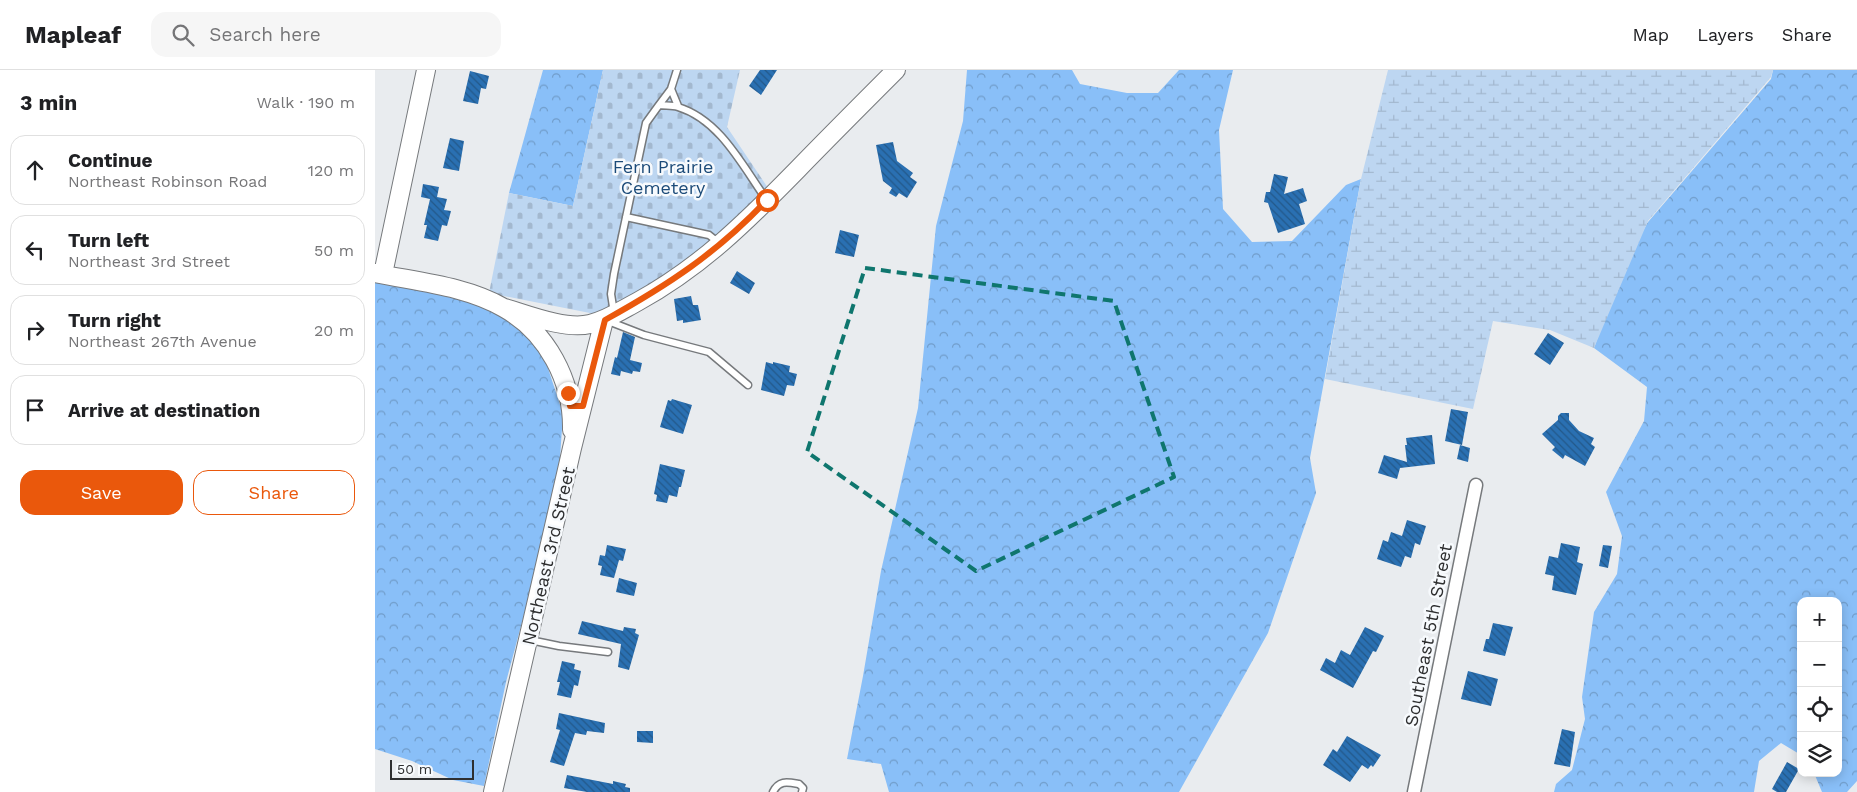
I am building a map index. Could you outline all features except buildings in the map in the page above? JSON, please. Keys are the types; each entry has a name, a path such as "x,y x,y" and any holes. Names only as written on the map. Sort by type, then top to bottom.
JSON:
{"street":[{"path":"426,70 379,273 465,293 505,308 550,321 573,325 588,325 609,317 652,294 721,245 895,70"},
{"path":"505,308 528,325 548,348 577,406"},
{"name":"Northeast 3rd Street","path":"493,792 572,448 577,406 609,317"},
{"name":"Southeast 5th Street","path":"1414,792 1476,485"}],"lane":[{"path":"677,70 671,89 646,124 611,294 609,317 644,335 709,352 748,385"},
{"path":"671,89 677,106"},
{"path":"659,105 677,106 702,119 722,136 767,200"},
{"path":"626,217 709,234 721,245"},
{"path":"529,640 608,652"},
{"path":"773,792 778,784 782,782 799,784 803,788 802,792"}],"highlighted area":[{"path":"865,268 1114,301 1174,477 976,571 807,452"}],"green space":[{"path":"543,70 603,70 573,206 509,193"},
{"name":"Fern Prairie Cemetery","path":"603,70 740,70 727,127 770,191 713,242 618,305 595,314 489,293 509,193 573,206"},
{"path":"967,70 1072,70 1080,84 1127,93 1158,93 1179,70 1233,70 1219,130 1223,209 1252,242 1292,241 1346,185 1361,179 1310,458 1316,493 1268,633 1179,792 889,792 881,764 847,759 881,571 918,408 936,226 963,121"},
{"path":"1388,70 1773,70 1771,77 1648,221 1594,348 1550,330 1493,321 1473,409 1325,379 1361,179"},
{"path":"1773,70 1857,70 1857,781 1847,792 1822,792 1816,777 1842,777 1842,597 1797,597 1797,753 1781,743 1759,761 1754,792 1554,792 1556,784 1572,770 1585,719 1582,697 1594,612 1617,574 1622,536 1606,492 1644,421 1647,387 1594,348 1623,266 1648,222 1771,79"},
{"path":"375,280 483,305 514,322 544,356 563,414 560,458 529,596 506,682 484,786 453,780 412,761 375,749"}],"route":[{"path":"568,393 570,406 583,406 605,320 652,294 721,245 767,200"}]}
